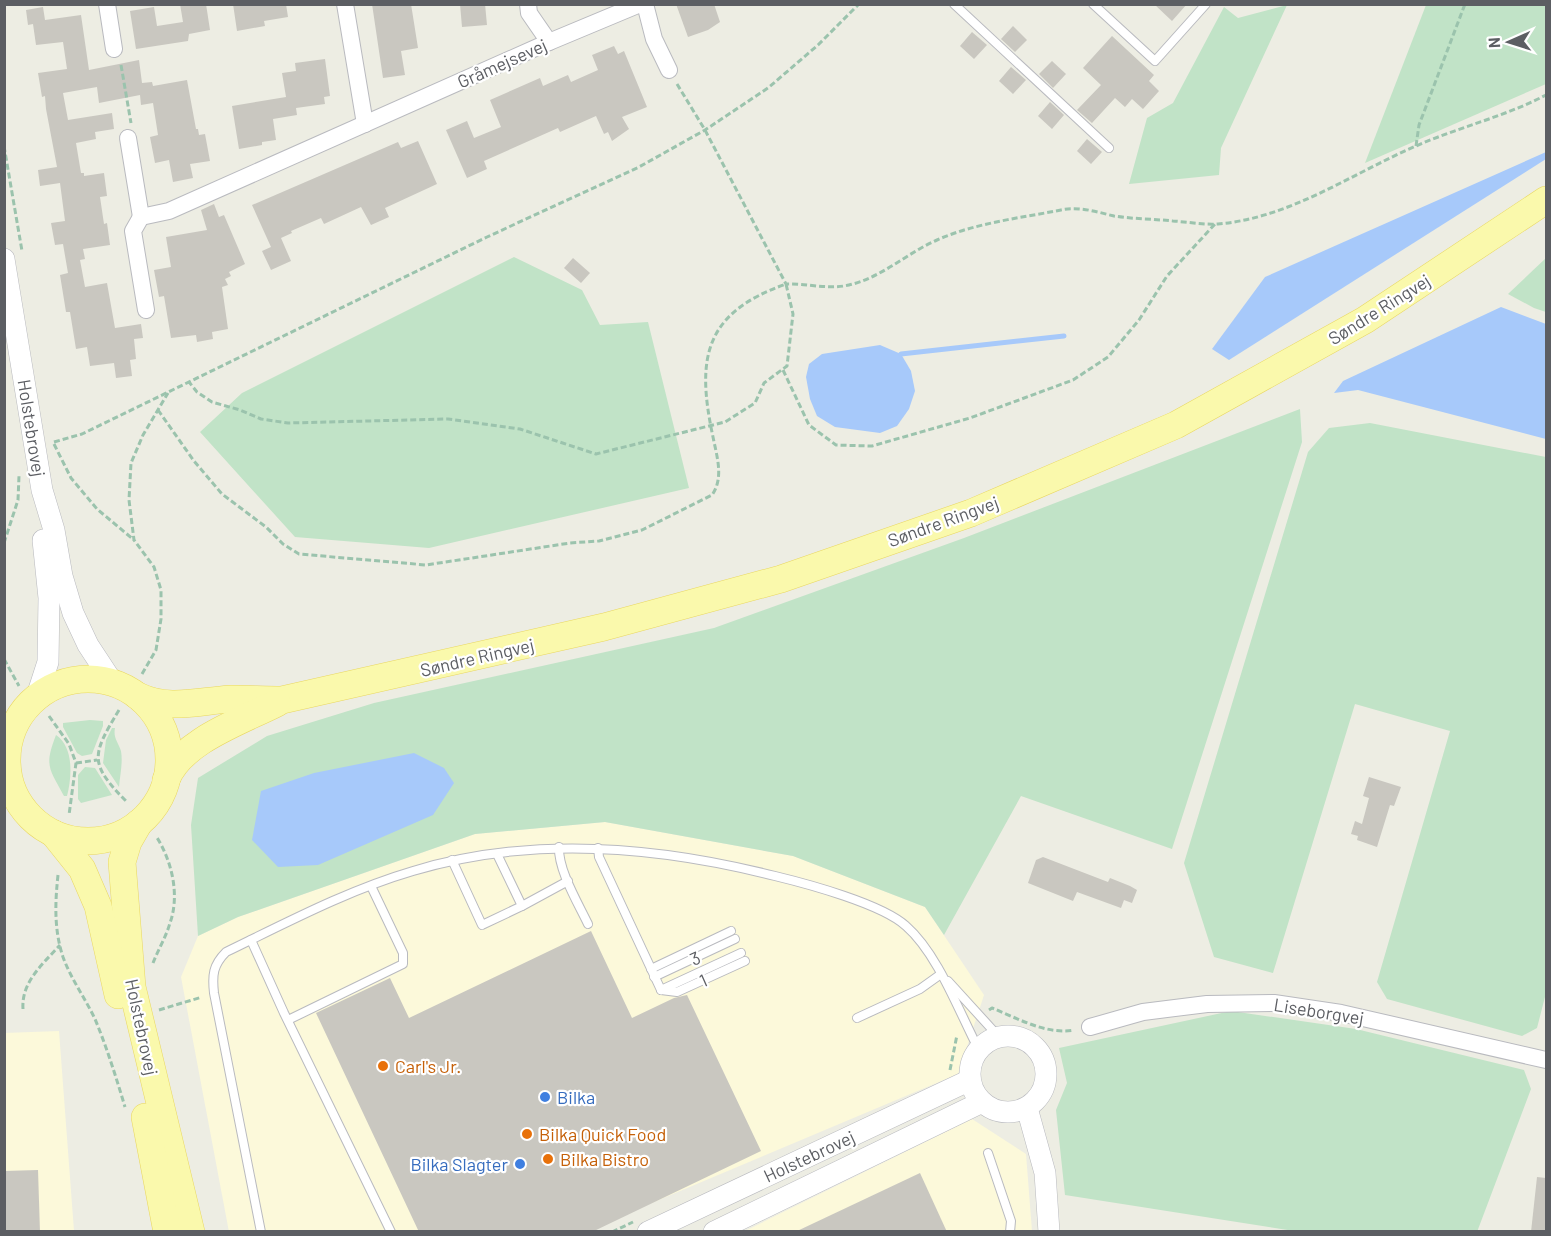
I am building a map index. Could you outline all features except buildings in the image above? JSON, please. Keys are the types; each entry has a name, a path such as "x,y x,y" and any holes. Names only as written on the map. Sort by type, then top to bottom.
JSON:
{"main road":[{"name":"Søndre Ringvej","path":"140,820 155,805 174,764 191,748 212,734 282,700 604,627 781,579 971,513 1176,425 1365,320 1546,200"},
{"path":"4,732 48,689 74,680 87,679 113,683 132,694 155,714 165,736 169,760 165,784"},
{"name":"Søndre Ringvej","path":"132,694 150,702 172,705 230,699 282,700"},
{"path":"32,703 10,736 7,755 11,799 33,820 62,824 79,841 105,839 123,833 140,820"},
{"name":"Holstebrovej","path":"140,820 128,842 122,862 132,987 191,1232"},
{"name":"Holstebrovej","path":"62,824 98,906 140,1094 166,1232"}],"street":[{"path":"107,4 114,49"},
{"path":"345,4 365,124"},
{"path":"528,4 529,13 549,42"},
{"name":"Gråmejsevej","path":"141,218 169,211 549,42 640,4"},
{"path":"645,4 654,39 669,70"},
{"path":"128,138 141,218 133,231 146,310"},
{"name":"Holstebrovej","path":"14,260 42,490 42,532 49,598 48,662 32,703"},
{"name":"Holstebrovej","path":"42,490 54,530 62,576 73,613 88,645 113,683"},
{"name":"Liseborgvej","path":"1090,1027 1143,1012 1207,1004 1274,1003 1341,1013 1546,1060"},
{"path":"1010,1036 1021,1038 1040,1053 1045,1064 1044,1089 1037,1100 1027,1108 1016,1112 1004,1113 992,1109 982,1102 970,1080 970,1069 979,1050 988,1042 999,1038 1010,1036"},
{"name":"Holstebrovej","path":"648,1228 970,1080"},
{"name":"Holstebrovej","path":"714,1232 982,1102"},
{"path":"1027,1108 1045,1173 1049,1232"}],"lane":[{"path":"954,4 1109,148"},
{"path":"1093,4 1155,61 1206,4"},
{"path":"559,848 559,855 568,881 588,924"},
{"path":"261,1232 214,993 213,969 217,961 226,952 330,903 411,871 452,860 559,848 598,848 679,855 785,878 860,903 895,917 908,927 941,975 979,1050"},
{"path":"598,848 599,857 661,990 743,957"},
{"path":"497,854 522,906"},
{"path":"452,860 482,926 568,881"},
{"path":"288,1020 403,964 403,953 371,886"},
{"path":"652,973 733,935"},
{"path":"251,940 391,1232"},
{"path":"941,975 999,1038"},
{"path":"857,1018 920,989 941,975"},
{"path":"988,1153 1011,1221 1010,1232"}],"path":[{"path":"54,442 82,434 477,242 639,167 705,130 768,88 818,45 859,4"},
{"path":"1416,146 1419,125 1465,4"},
{"path":"114,49 120,60 132,131 128,138"},
{"path":"189,382 197,392 212,402 261,418 288,423 447,419 520,429 596,454 725,422 755,403 764,383 787,366 793,314 786,284 705,130 669,70"},
{"path":"158,410 194,461 222,494 266,527 291,550 309,556 426,565 620,537 642,530 703,501 717,488 718,461 705,394 706,366 710,346 719,326 749,299 786,284 822,287 848,285 873,277 915,250 939,239 965,230 1065,209 1090,210 1116,216 1215,224 1236,222 1285,208 1416,146 1496,118 1546,95"},
{"path":"4,146 14,260"},
{"path":"783,370 808,424 836,445 872,446 970,418 1072,380 1107,357 1139,320 1167,276 1215,224"},
{"path":"134,540 129,500 131,463 143,435 169,392"},
{"path":"52,431 54,442 71,478 97,509 134,540 154,567 161,590 161,619 156,650 132,694 100,741 98,760 104,776 164,849 175,894 171,923 151,966"},
{"path":"4,543 18,500 19,473"},
{"path":"4,659 32,703 69,744 76,763 62,824"},
{"path":"76,763 98,760"},
{"path":"59,866 55,900 56,930 60,945 111,1060 126,1111"},
{"path":"23,1009 22,996 30,979 60,945"},
{"path":"149,1014 214,993"},
{"path":"979,1016 992,1008 1061,1032 1090,1027"},
{"path":"950,1070 958,1030 966,1025"},
{"path":"612,1232 648,1228"}],"shaded area":[{"path":"605,822 793,856 925,907 984,995 958,1074 585,1231 229,1232 181,977 198,936 238,917 475,834"},
{"path":"59,1031 74,1231 5,1231 4,1033"},
{"path":"972,1119 1026,1154 1032,1231 743,1232"}],"green space":[{"path":"1287,5 1221,148 1219,175 1129,184 1147,118 1173,103 1224,7 1238,18"},
{"path":"1426,5 1546,5 1546,84 1365,163"},
{"path":"514,257 582,290 600,325 648,322 689,488 429,548 295,537 200,432 242,393"},
{"path":"1546,258 1546,312 1508,294"},
{"path":"1300,409 1302,442 1172,849 1021,796 944,935 925,907 793,856 605,822 475,834 238,917 198,936 191,825 198,778 267,736 374,703 714,628 964,538"},
{"path":"1370,423 1546,457 1546,993 1537,1028 1522,1036 1387,999 1377,982 1450,731 1355,704 1273,973 1214,957 1184,863 1308,452 1329,428"},
{"path":"103,721 103,726 92,754 82,756 77,753 63,723"},
{"path":"112,728 115,728 115,737 121,751 119,787 103,763 106,740"},
{"path":"56,735 62,740 69,755 70,780 67,796 64,796 50,767 50,754"},
{"path":"85,767 95,768 112,795 81,803 78,799 78,775"},
{"path":"1231,1011 1356,1029 1524,1070 1531,1089 1477,1232 1294,1231 1065,1195 1056,1110 1067,1083 1059,1048"}],"water":[{"path":"1546,152 1546,159 1229,360 1212,349 1265,277"},
{"path":"1501,307 1546,324 1546,439 1358,390 1334,393 1343,381"},
{"path":"880,345 901,354 911,371 915,391 909,409 897,426 880,433 835,427 817,416 810,399 806,377 809,364 822,354"},
{"path":"414,753 444,768 454,783 433,815 318,865 278,867 252,840 261,791 314,773"}],"waterway":[{"path":"901,354 1064,336"}],"place":[{"name":"Carl's Jr.","path":"383,1066"},
{"name":"Bilka","path":"545,1097"},
{"name":"Bilka Quick Food","path":"527,1134"},
{"name":"Bilka Bistro","path":"548,1159"},
{"name":"Bilka Slagter","path":"520,1164"}]}
